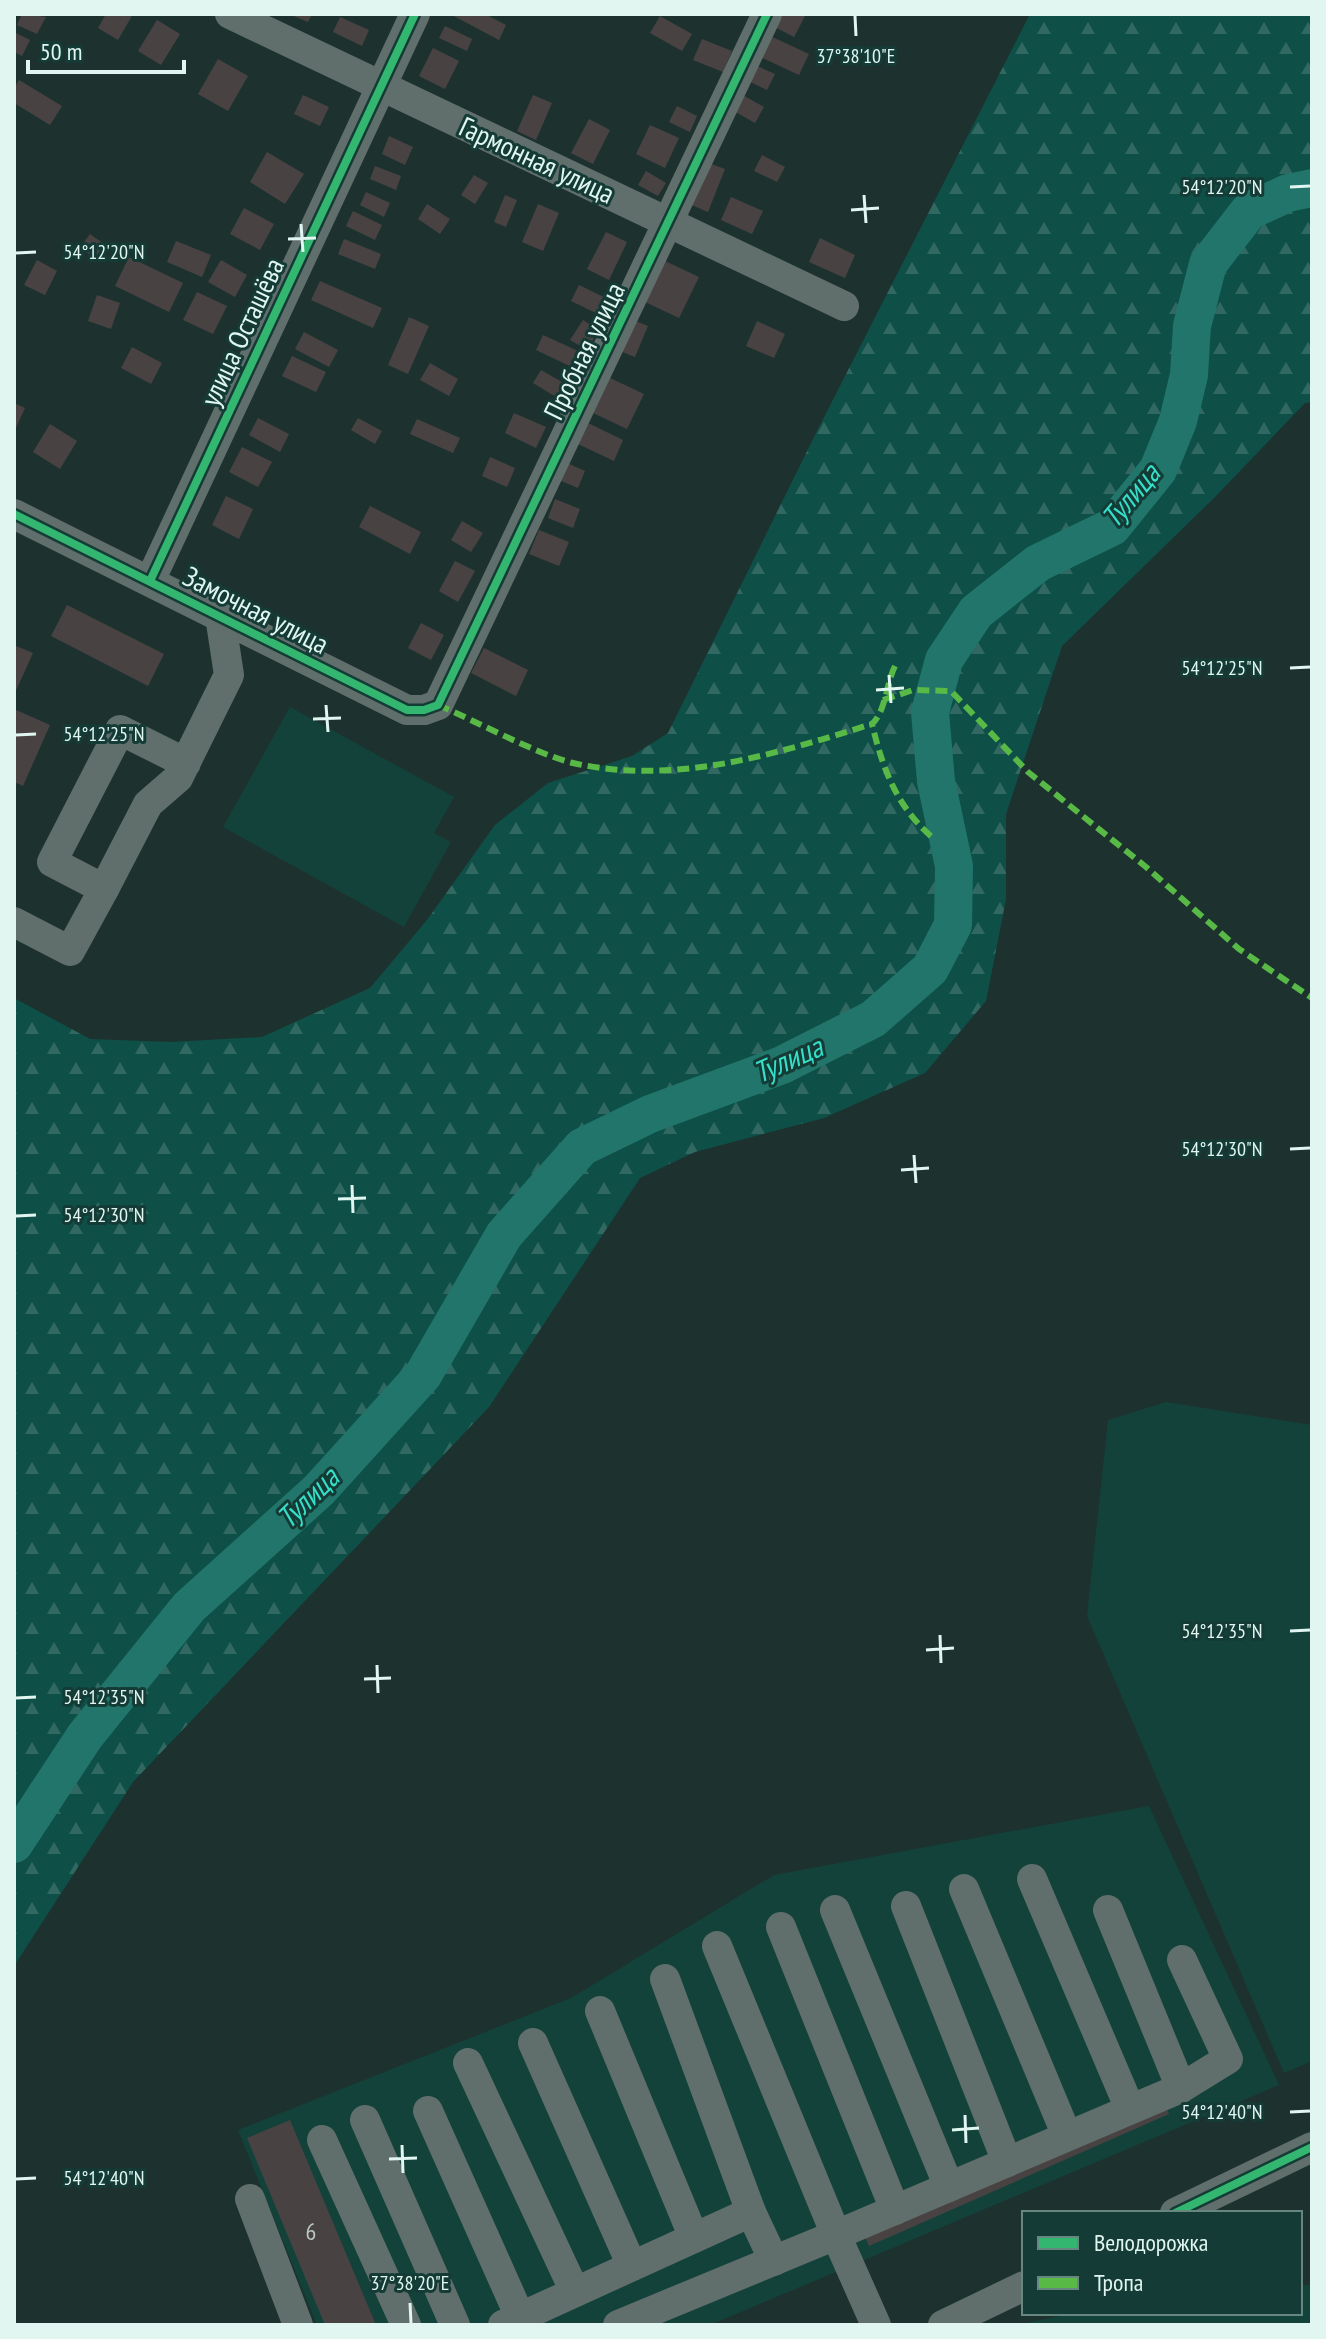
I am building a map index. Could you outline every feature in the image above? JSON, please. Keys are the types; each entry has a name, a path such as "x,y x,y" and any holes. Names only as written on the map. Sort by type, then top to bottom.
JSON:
{"street":[{"name":"Гармонная улица","path":"230,14 844,306"},
{"name":"улица Осташёва","path":"150,581 415,14"},
{"name":"Пробная улица","path":"438,705 767,14"},
{"name":"Замочная улица","path":"14,514 407,710 424,710 438,705"},
{"path":"14,922 70,951 148,804 178,778 229,675 220,616"},
{"path":"104,889 52,862 120,730 186,763"},
{"path":"1032,1879 1130,2109"},
{"path":"964,1889 1067,2136"},
{"path":"906,1906 1007,2162"},
{"path":"835,1910 949,2187"},
{"path":"1108,1910 1181,2088"},
{"path":"781,1927 895,2210"},
{"path":"717,1946 876,2325"},
{"path":"618,2325 1181,2088 1228,2059 1182,1960"},
{"path":"665,1979 751,2212 774,2261"},
{"path":"600,2011 694,2238"},
{"path":"533,2043 632,2266"},
{"path":"468,2063 575,2292"},
{"path":"428,2111 511,2321 751,2212"},
{"path":"365,2120 455,2325"},
{"path":"322,2140 406,2325"},
{"path":"1179,2211 1312,2147"},
{"path":"250,2199 298,2325"},
{"path":"943,2325 1022,2287"}],"shaded area":[{"path":"290,707 454,797 434,833 451,842 404,927 223,827"},
{"path":"1166,1402 1312,1425 1312,2061 1284,2073 1087,1616 1108,1420"},
{"path":"1149,1806 1279,2085 710,2325 317,2325 238,2130 571,1998 774,1875"},
{"path":"1302,2285 1312,2285 1312,2325 1016,2325 1065,2315 1302,2315"}],"green space":[{"path":"1030,14 1312,14 1312,402 1305,403 1215,497 1062,646 1006,814 1006,899 986,1001 925,1073 824,1118 695,1152 640,1178 489,1407 133,1782 14,1966 14,998 90,1039 170,1042 262,1037 370,988 427,920 495,825 548,783 632,756 668,733 818,429"}],"building":[{"path":"22,14 46,17 37,34 17,25"},
{"path":"106,14 133,14 118,40 98,28"},
{"path":"289,14 312,14 308,22"},
{"path":"450,14 485,14 506,25 499,40"},
{"path":"777,14 805,16 794,37 771,25"},
{"path":"660,16 692,34 682,51 650,33"},
{"path":"340,17 369,30 362,46 333,32"},
{"path":"157,20 180,34 161,65 138,51"},
{"path":"445,26 472,39 467,51 439,38"},
{"path":"14,32 30,40 22,56 14,52"},
{"path":"768,35 809,54 799,75 758,56"},
{"path":"702,39 732,51 723,72 693,60"},
{"path":"433,48 459,61 445,89 419,76"},
{"path":"218,59 248,76 228,111 198,94"},
{"path":"755,65 775,74 767,90 748,81"},
{"path":"19,80 62,106 50,125 14,103 14,89"},
{"path":"741,94 764,107 755,123 732,110"},
{"path":"303,95 329,107 320,126 294,114"},
{"path":"533,95 552,103 536,140 517,131"},
{"path":"677,106 697,116 690,132 669,122"},
{"path":"589,119 610,130 593,164 571,153"},
{"path":"650,125 679,138 665,168 636,154"},
{"path":"389,136 413,147 405,165 382,154"},
{"path":"267,152 304,174 285,204 250,182"},
{"path":"762,155 785,167 777,182 754,171"},
{"path":"706,162 725,169 708,212 689,204"},
{"path":"375,166 401,176 396,190 370,179"},
{"path":"646,171 666,183 658,196 638,185"},
{"path":"474,175 488,183 475,204 461,195"},
{"path":"366,192 390,203 384,217 360,205"},
{"path":"505,195 517,200 506,227 494,222"},
{"path":"731,197 763,211 752,234 721,220"},
{"path":"427,204 450,219 440,234 418,219"},
{"path":"538,204 559,213 543,251 522,242"},
{"path":"244,208 274,224 260,250 230,234"},
{"path":"353,211 382,225 375,240 346,226"},
{"path":"606,232 627,242 609,280 587,269"},
{"path":"90,234 107,246 97,259 80,248"},
{"path":"820,238 855,255 845,278 809,262"},
{"path":"344,239 381,254 375,269 338,254"},
{"path":"176,241 211,255 202,277 167,262"},
{"path":"129,257 183,283 169,312 115,286"},
{"path":"37,260 57,271 45,295 24,285"},
{"path":"221,260 247,275 235,297 208,282"},
{"path":"665,261 699,277 679,318 645,302"},
{"path":"320,281 382,308 373,328 311,300"},
{"path":"579,285 612,301 604,317 571,301"},
{"path":"197,292 227,306 213,334 183,320"},
{"path":"97,295 120,303 111,329 88,321"},
{"path":"409,317 429,326 408,374 388,365"},
{"path":"583,320 599,330 587,350 570,340"},
{"path":"633,320 648,326 635,357 620,351"},
{"path":"757,321 785,334 774,358 746,346"},
{"path":"304,332 338,350 329,367 295,349"},
{"path":"543,335 587,355 580,371 536,350"},
{"path":"132,347 162,363 151,384 121,368"},
{"path":"292,356 326,372 316,392 282,376"},
{"path":"430,363 458,379 449,396 420,380"},
{"path":"541,370 569,386 561,400 533,383"},
{"path":"608,377 644,394 627,429 591,412"},
{"path":"14,403 25,408 14,432"},
{"path":"514,413 546,427 536,448 505,433"},
{"path":"258,418 289,434 280,452 249,435"},
{"path":"358,418 382,431 375,444 351,430"},
{"path":"417,419 460,438 453,453 410,434"},
{"path":"588,423 623,440 614,461 578,444"},
{"path":"50,424 77,441 60,469 33,452"},
{"path":"242,447 272,462 258,487 229,472"},
{"path":"490,457 515,468 507,487 482,476"},
{"path":"567,463 585,471 578,488 559,480"},
{"path":"226,496 253,509 239,539 212,525"},
{"path":"555,499 580,509 573,528 548,518"},
{"path":"370,506 421,532 410,554 359,527"},
{"path":"462,521 483,533 471,552 451,540"},
{"path":"539,530 569,542 559,566 529,554"},
{"path":"455,561 475,571 458,602 439,591"},
{"path":"67,605 164,654 148,686 51,636"},
{"path":"421,623 444,635 431,660 408,648"},
{"path":"14,645 33,653 14,695"},
{"path":"484,648 528,670 516,696 471,673"},
{"path":"14,709 50,725 23,786 14,782"},
{"path":"1162,2098 1169,2114 869,2246 862,2230"},
{"path":"290,2120 376,2325 325,2325 247,2138"}],"waterway":[{"name":"Тулица","path":"14,1844 85,1736 189,1607 319,1490 423,1375 504,1235 582,1147 650,1114 782,1065 873,1019 930,969 953,925 954,866 936,781 930,712 944,660 976,612 1038,563 1112,527 1158,470 1178,421 1189,375 1192,326 1208,264 1249,211 1288,193 1312,188"}],"marked path":[{"path":"895,666 880,712 872,724 893,787 910,814 933,838"},
{"path":"883,700 913,690 951,691 1028,772 1146,867 1239,949 1312,998"},
{"path":"438,705 558,759 611,769 650,771 687,769 762,756 872,724"}],"cycle path":[{"path":"150,581 415,14"},
{"path":"14,514 407,710 424,710 438,705 767,14"},
{"path":"1179,2211 1312,2147"}]}
